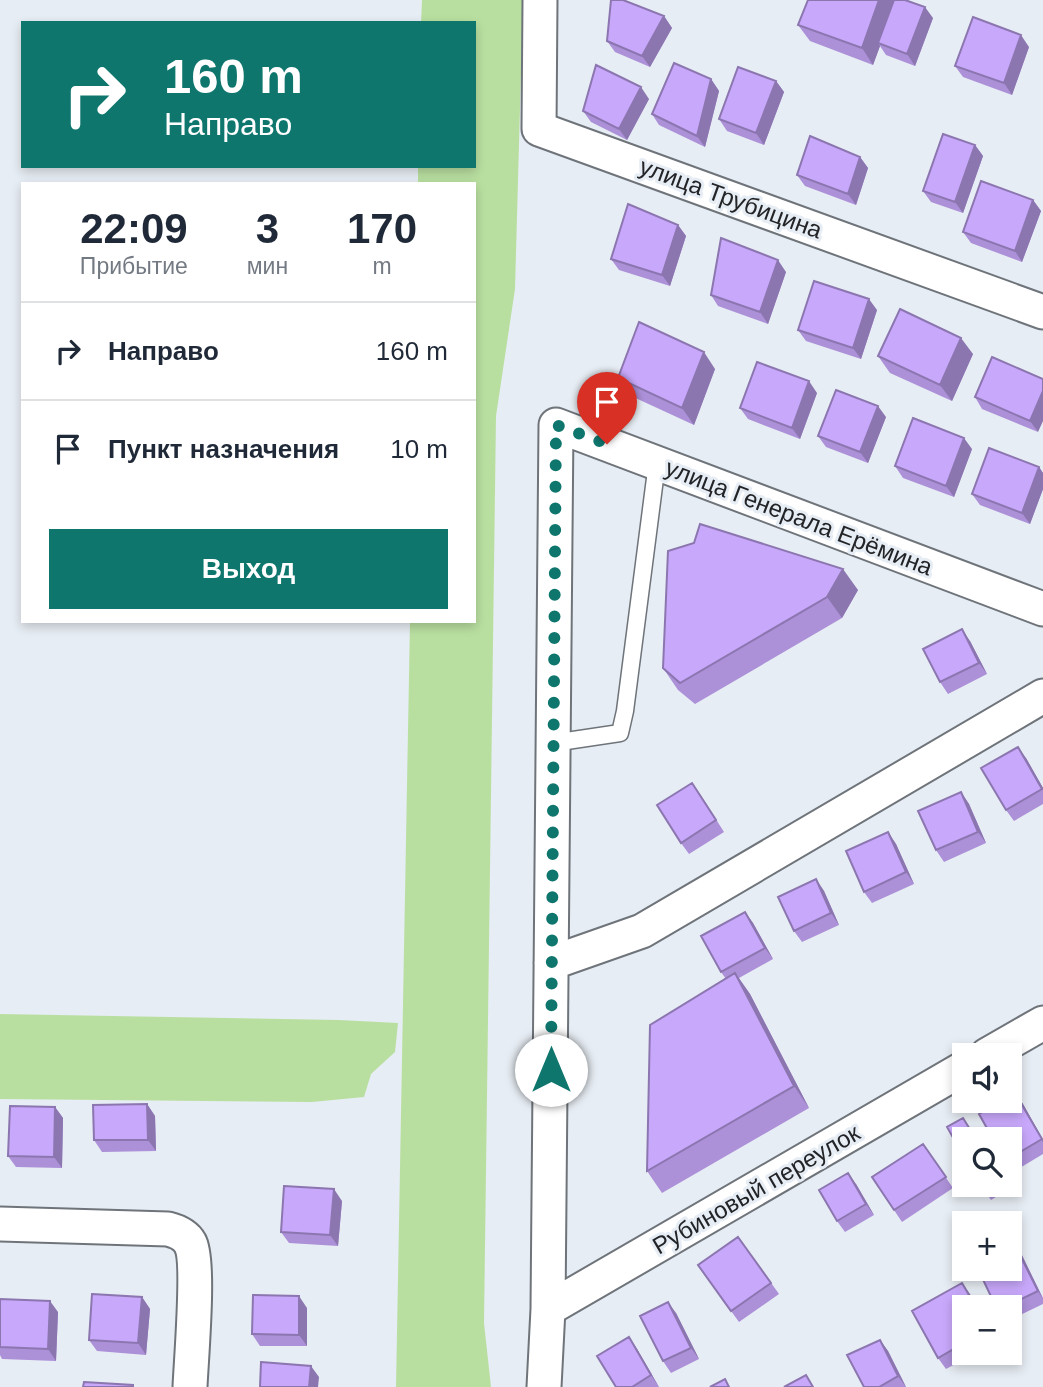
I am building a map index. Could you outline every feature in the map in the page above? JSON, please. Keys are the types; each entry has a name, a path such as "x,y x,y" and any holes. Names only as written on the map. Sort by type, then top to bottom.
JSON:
{"street":[{"name":"улица Трубицина","path":"540,0 539,128 1043,312"},
{"name":"улица Генерала Ерёмина","path":"553,743 556,425 1043,609"},
{"path":"551,963 642,931 1043,696"},
{"path":"544,1387 548,1309 553,743"},
{"path":"1008,1043 1043,1023"},
{"name":"Рубиновый переулок","path":"548,1309 952,1075"},
{"path":"0,1224 167,1228 181,1233 191,1244 195,1266 190,1387"}],"lane":[{"path":"553,743 620,733 657,463"}],"green space":[{"path":"422,0 523,0 515,289 496,416 484,1323 491,1387 396,1387 410,623 476,623 476,182 418,182 418,168 476,168 476,21 421,21"},
{"path":"0,1014 398,1023 395,1052 371,1074 364,1097 312,1102 0,1099"}],"building":[{"path":"611,0 623,0 664,16 642,56 607,41"},
{"path":"808,0 879,0 862,48 798,25"},
{"path":"894,0 905,0 925,7 907,54 878,43"},
{"path":"973,17 1021,35 1004,83 955,66"},
{"path":"674,63 711,79 697,136 652,114"},
{"path":"596,65 641,87 619,129 583,111"},
{"path":"738,67 776,81 756,133 719,119"},
{"path":"943,134 975,145 955,202 923,191"},
{"path":"810,136 860,157 848,194 797,175"},
{"path":"981,181 1033,200 1015,251 963,232"},
{"path":"628,204 678,225 662,275 611,259"},
{"path":"721,238 778,260 760,312 711,295"},
{"path":"814,281 869,299 853,348 798,330"},
{"path":"900,309 961,338 940,385 878,356"},
{"path":"639,322 704,352 682,408 618,378"},
{"path":"992,357 1043,379 1043,391 1030,421 975,397"},
{"path":"757,362 809,381 792,428 740,408"},
{"path":"836,390 878,406 860,452 818,436"},
{"path":"913,418 964,438 946,486 895,466"},
{"path":"989,448 1039,467 1022,513 972,494"},
{"path":"700,524 843,569 827,597 680,683 663,668 668,551 694,543"},
{"path":"962,629 979,663 940,682 923,649"},
{"path":"1018,747 1042,789 1006,810 981,768"},
{"path":"692,783 716,820 681,843 657,805"},
{"path":"961,792 978,832 936,850 918,811"},
{"path":"888,832 906,872 864,892 846,851"},
{"path":"816,879 831,913 794,931 778,897"},
{"path":"745,912 765,948 721,972 701,936"},
{"path":"735,973 794,1086 647,1171 650,1025"},
{"path":"147,1104 148,1140 94,1140 93,1105"},
{"path":"1022,1105 1042,1139 1022,1151 1022,1127 986,1127 979,1114 1022,1113"},
{"path":"10,1106 55,1107 54,1157 8,1156"},
{"path":"963,1118 969,1127 952,1127 952,1136 947,1127"},
{"path":"923,1144 946,1177 894,1210 872,1177"},
{"path":"848,1173 866,1204 837,1221 819,1190"},
{"path":"284,1186 334,1189 330,1235 281,1232"},
{"path":"738,1237 771,1283 731,1311 698,1265"},
{"path":"1022,1259 1038,1291 1022,1299 1022,1295 990,1295 984,1281 1022,1281"},
{"path":"962,1283 969,1295 952,1295 952,1350 938,1358 912,1311"},
{"path":"92,1294 142,1297 138,1343 89,1340"},
{"path":"253,1295 299,1296 299,1335 252,1334"},
{"path":"0,1299 50,1301 48,1349 0,1347"},
{"path":"668,1302 691,1348 663,1361 640,1316"},
{"path":"629,1337 651,1375 632,1387 616,1387 597,1356"},
{"path":"880,1340 898,1376 879,1387 864,1387 847,1355"},
{"path":"261,1362 311,1366 309,1387 260,1387"},
{"path":"806,1375 813,1387 784,1387"},
{"path":"725,1379 729,1387 710,1387"},
{"path":"84,1382 133,1385 133,1387 83,1387"}],"route":[{"path":"551,1070 556,425 607,444"}]}
